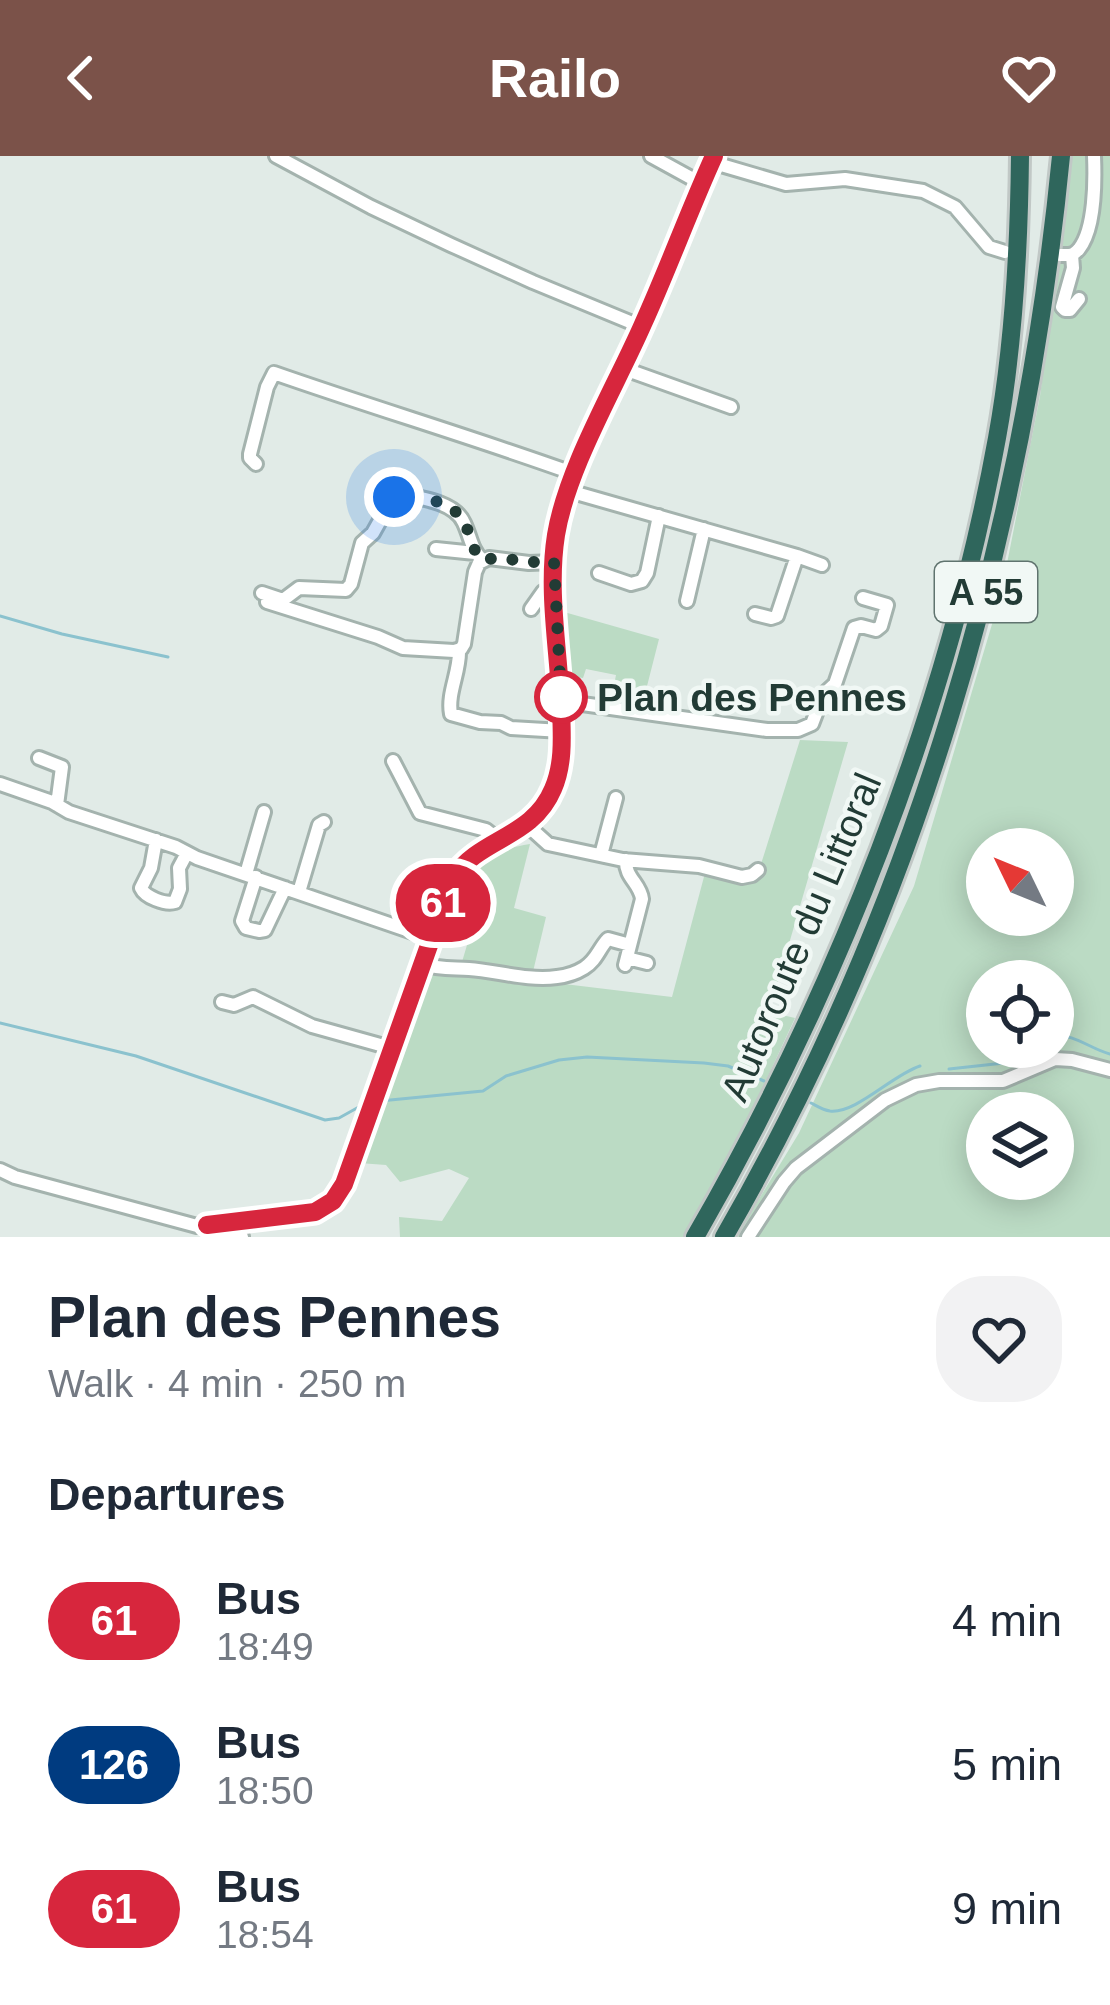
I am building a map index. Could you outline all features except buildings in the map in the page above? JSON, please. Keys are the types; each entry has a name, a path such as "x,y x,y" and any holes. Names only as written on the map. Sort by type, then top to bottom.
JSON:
{"highway":[{"name":"Autoroute du Littoral","path":"695,1237 768,1103 841,946 880,848 935,684 998,435 1014,298 1020,156"},
{"name":"Autoroute du Littoral","path":"724,1237 856,973 939,752 985,600 1008,499 1031,386 1061,156"}],"street":[{"path":"277,156 451,245 642,327"},
{"path":"651,156 702,184"},
{"path":"1079,299 1069,311 1062,307 1073,268 1066,255 1082,244 1093,203 1094,156"},
{"path":"0,1170 188,1225 309,1213 333,1201 344,1184 458,871 469,858 527,825 554,788 562,756 556,534 575,474 713,159 787,184 844,179 923,190 950,203 988,247 1005,252"},
{"path":"622,368 731,407"},
{"path":"256,464 250,454 274,373 575,474"},
{"path":"569,490 822,565"},
{"path":"459,650 403,648 265,598 283,600 299,588 337,592 350,588 359,547 400,494 445,506 459,514 479,557 451,714 512,728 562,731"},
{"path":"599,574 631,584 642,581 662,517"},
{"path":"650,584 662,517"},
{"path":"687,602 704,529"},
{"path":"436,549 529,563 554,562"},
{"path":"755,614 777,616 797,556"},
{"path":"531,609 543,592 554,587"},
{"path":"561,701 767,730 806,728 825,693 836,684 853,630 881,626 887,605 863,598"},
{"path":"39,758 62,767 58,805"},
{"path":"393,761 418,812 491,831 500,841"},
{"path":"0,784 430,938"},
{"path":"601,855 616,798"},
{"path":"264,812 242,921 246,928 262,931 292,890 324,822"},
{"path":"527,825 548,844 626,860 699,866 742,877 758,869"},
{"path":"156,840 142,888 146,895 175,902 180,889 178,868 187,853"},
{"path":"626,860 627,873 642,899 628,956"},
{"path":"421,964 442,970 557,977 586,967 608,938 628,956 646,963"},
{"path":"222,1002 234,1005 253,998 311,1026 391,1048"},
{"path":"748,1237 796,1168 900,1090 939,1081 1003,1081 1055,1060 1110,1070"},
{"path":"214,1224 242,1237"}],"green space":[{"path":"1070,156 1110,156 1110,1237 736,1237 799,1133 914,886 1001,594 1040,396"},
{"path":"564,612 659,639 646,690 614,685 616,675 586,669 583,678 565,675"},
{"path":"800,740 848,742 774,995 761,1010 795,1018 735,1147 685,1237 400,1237 399,1217 442,1221 469,1178 449,1169 400,1182 386,1165 359,1163 424,969 459,972 478,908 450,898 465,873 481,858 530,844 514,908 546,917 531,980 672,997 705,873 756,880"}],"waterway":[{"path":"0,616 168,657"},
{"path":"0,1023 136,1056 325,1120 366,1103"},
{"path":"1074,1039 1110,1054"},
{"path":"380,1101 483,1091 506,1076 587,1057 728,1066 764,1081"},
{"path":"811,1103 840,1110 920,1066"},
{"path":"949,1069 966,1067"}],"bus line":[{"name":"61","path":"207,1225 309,1213 333,1201 344,1184 453,878 469,858 527,825 551,795 562,738 554,587 560,518 714,156"}],"place":[{"name":"Plan des Pennes","path":"561,697"}],"route":[{"path":"394,497 407,495 459,514 482,560 554,562 561,697"}]}
